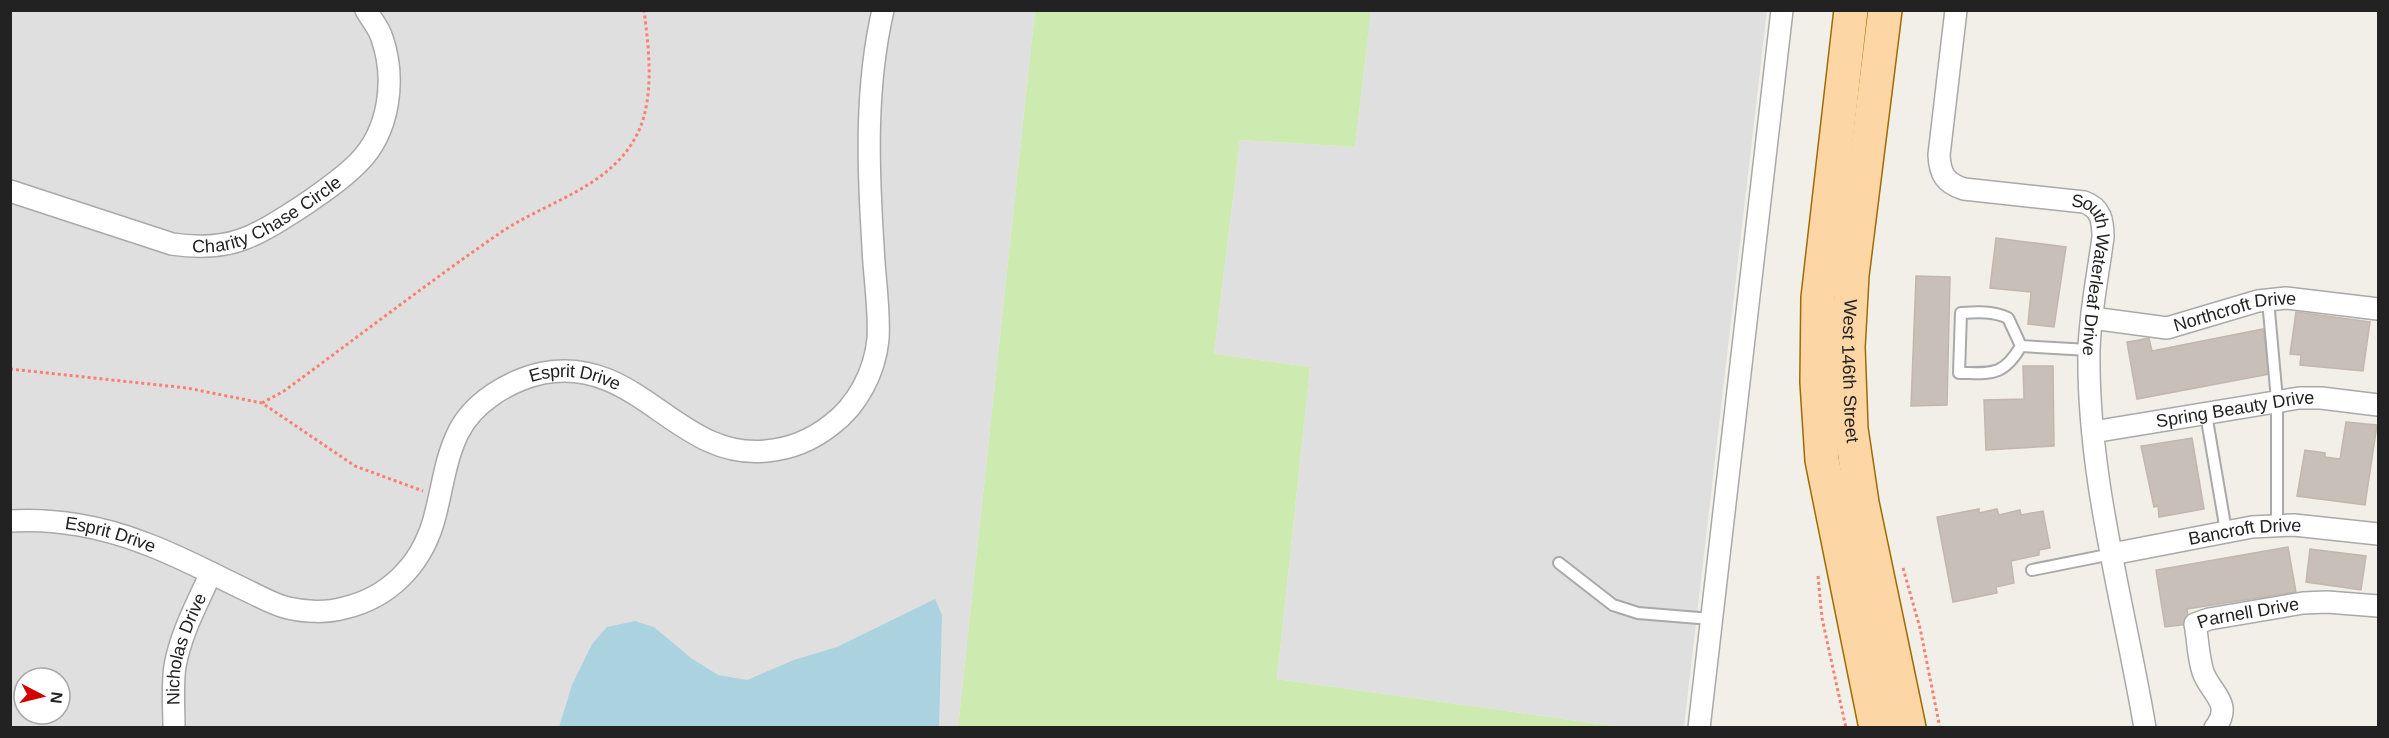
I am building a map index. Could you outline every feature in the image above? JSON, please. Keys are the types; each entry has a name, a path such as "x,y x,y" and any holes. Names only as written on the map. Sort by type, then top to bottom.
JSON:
{"main road":[{"name":"West 146th Street","path":"1851,10 1818,298 1817,382 1822,460 1876,728"},
{"name":"West 146th Street","path":"1885,10 1852,275 1848,347 1850,417 1862,503 1909,728"}],"street":[{"name":"Charity Chase Circle","path":"10,191 172,244 195,248 237,243 269,228 360,162 377,135 386,114 389,97 389,63 382,36 366,10"},
{"name":"Esprit Drive","path":"10,521 62,523 117,533 182,558 284,608 332,610 364,603 393,584 415,561 426,543 447,462 459,430 491,396 515,381 567,370 612,380 706,442 750,453 800,444 820,434 841,418 860,393 872,366 878,339 869,164 871,93 883,10"},
{"path":"1699,728 1782,10"},
{"name":"South Waterleaf Drive","path":"1956,10 1939,155 1941,175 1947,181 1964,189 2074,200 2092,205 2099,212 2103,223 2089,350 2093,432 2112,554 2145,728"},
{"name":"Northcroft Drive","path":"2092,318 2167,328 2258,300 2286,298 2379,309"},
{"name":"Spring Beauty Drive","path":"2093,432 2277,400 2321,398 2379,405"},
{"name":"Bancroft Drive","path":"2112,554 2226,531 2277,525 2379,534"},
{"name":"Nicholas Drive","path":"174,728 175,668 180,644 188,621 211,573"},
{"name":"Parnell Drive","path":"2215,728 2222,719 2222,706 2217,693 2203,672 2195,624 2209,619 2303,603 2326,602 2379,606"}],"lane":[{"path":"2268,300 2277,400 2277,525"},
{"path":"1986,312 2008,318 2021,346 2005,368 1995,373 1959,374 1960,313 1986,312"},
{"path":"2021,346 2089,350"},
{"path":"2206,414 2226,531"},
{"path":"2032,570 2112,554"},
{"path":"1559,563 1614,605 1638,613 1712,619"}],"path":[{"path":"262,403 284,391 499,233 598,179 616,163 634,140 644,116 649,82 644,10"},
{"path":"10,369 187,388 262,403 355,466 439,496"},
{"path":"1900,559 1920,627 1940,728"}],"shaded area":[{"path":"10,11 1035,11 958,727 11,727"},
{"path":"1371,11 1767,11 1684,727 1621,727 1277,679 1310,367 1214,354 1240,140 1355,147"}],"green space":[{"path":"1035,11 1371,11 1355,147 1240,140 1214,354 1310,367 1277,679 1621,727 958,727"}],"water":[{"path":"935,599 942,615 939,727 559,727 572,685 592,644 607,627 635,621 654,627 691,658 718,675 747,680 794,660 837,647"}],"building":[{"path":"1996,238 2066,247 2054,327 2028,324 2031,292 1990,288"},
{"path":"1916,276 1950,277 1947,405 1911,406"},
{"path":"2296,312 2370,322 2363,371 2300,365 2301,355 2290,354"},
{"path":"2263,329 2270,374 2137,399 2127,342 2149,338 2152,351"},
{"path":"2023,366 2053,366 2054,446 1986,450 1984,400 2024,399"},
{"path":"2346,422 2377,425 2365,505 2297,496 2305,450 2325,453 2325,457 2340,459"},
{"path":"2192,438 2204,509 2159,517 2158,506 2154,507 2141,446"},
{"path":"1979,509 1979,513 1997,509 1999,515 2020,510 2021,515 2043,511 2050,548 2039,550 2039,555 2011,561 2014,583 1996,587 1997,593 1953,602 1937,517"},
{"path":"2288,547 2296,592 2187,609 2189,624 2165,627 2156,570"},
{"path":"2310,549 2366,556 2361,590 2306,582"}]}
